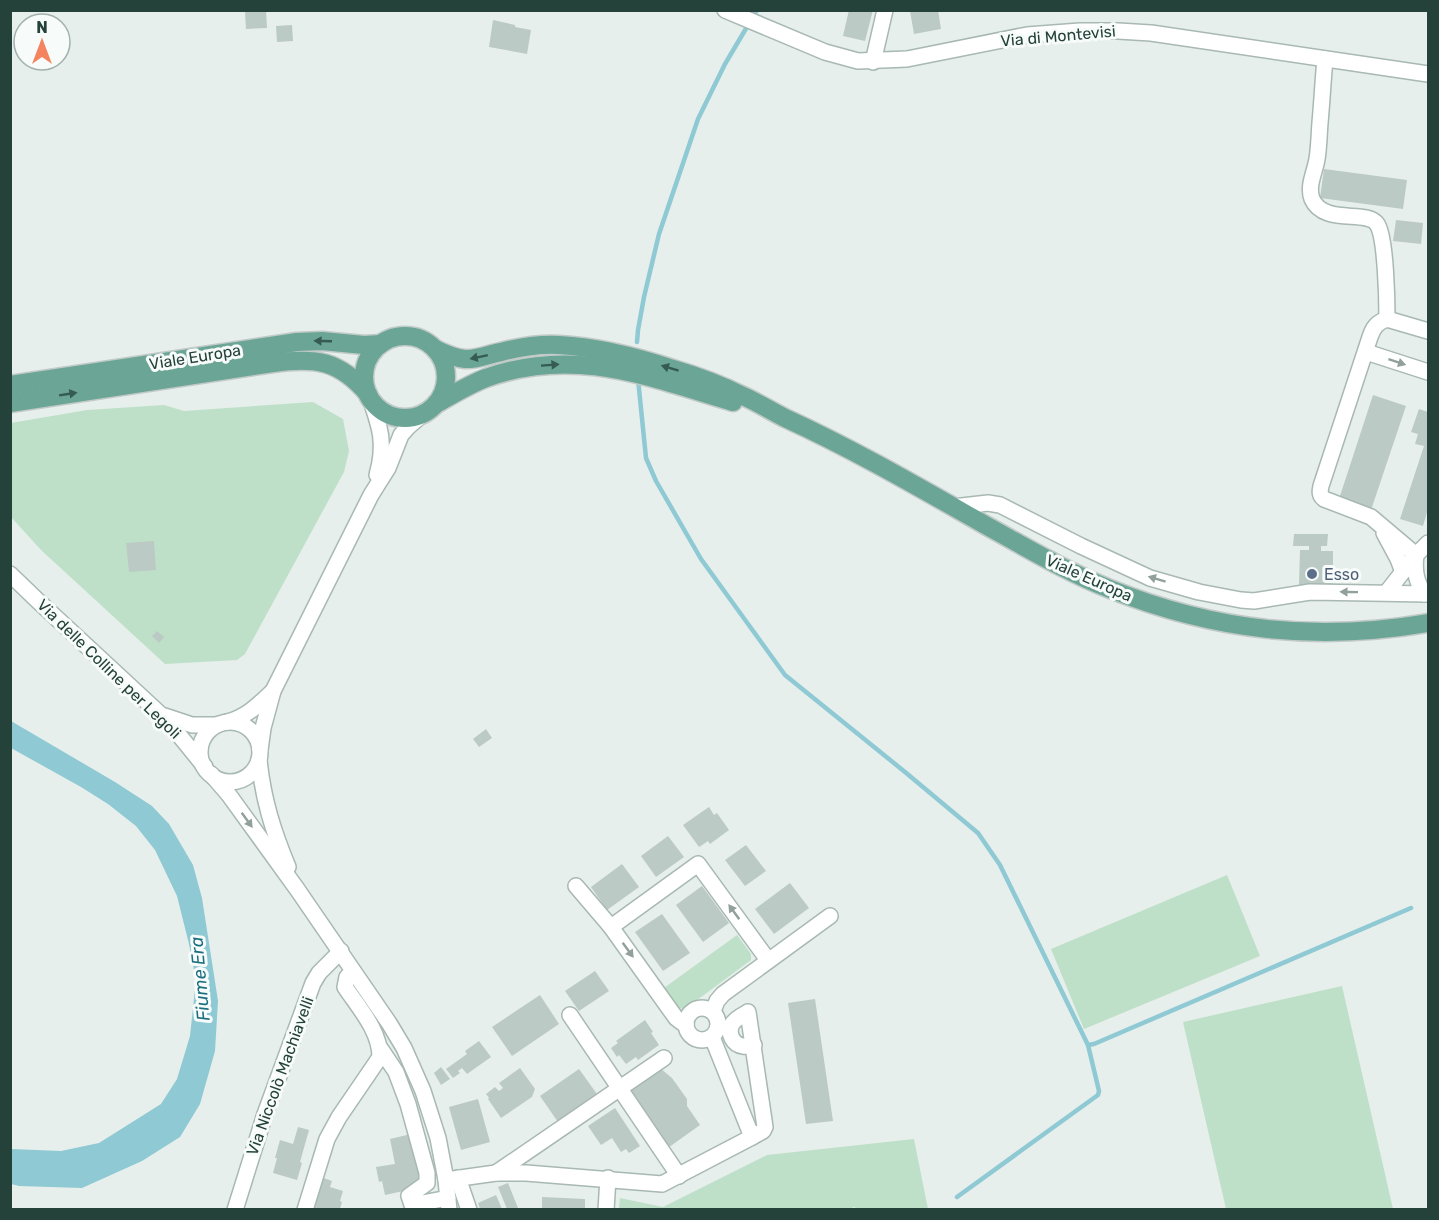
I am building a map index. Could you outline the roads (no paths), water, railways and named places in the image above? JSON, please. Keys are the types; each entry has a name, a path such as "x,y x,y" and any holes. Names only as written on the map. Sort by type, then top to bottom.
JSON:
{"main road":[{"name":"Viale Europa","path":"10,403 310,341 322,340 364,345 381,344 395,338 412,337 452,357 466,359 543,345 574,346 605,351 672,368 719,385 843,445 1056,564 1141,601 1196,617 1245,627 1300,632 1360,632 1428,623"},
{"path":"369,396 365,381 366,367 371,354 381,344"},
{"path":"430,409 445,388 446,380 444,363 435,349"},
{"name":"Viale Europa","path":"10,386 206,364 314,361 326,363 345,372 359,383 382,410 390,415 406,418 430,409 472,384 505,372 541,365 580,364 651,378 781,416"}],"street":[{"path":"873,62 885,10"},
{"name":"Via di Montevisi","path":"731,13 795,41 850,60 873,62 907,59 1027,35 1118,31 1152,33 1428,74"},
{"path":"1325,59 1317,158 1311,194 1315,203 1329,214 1372,220 1378,225 1381,232 1387,319"},
{"path":"1416,555 1376,520 1324,499 1320,494 1374,328 1387,319 1428,331"},
{"path":"1366,352 1428,372"},
{"path":"369,396 382,442 381,462 372,495"},
{"path":"273,691 251,712 237,720 221,724 209,731 203,739 200,748 201,758 208,771 220,780 229,782 239,780 248,776 255,769 262,728 273,691 372,495 388,468 401,435 408,426 430,409"},
{"path":"953,507 987,504 1005,506 1081,546 1150,578 1199,592 1241,600 1254,601 1310,592 1426,594"},
{"path":"1376,520 1403,572"},
{"path":"1387,592 1428,543"},
{"path":"1416,555 1416,579 1426,594"},
{"name":"Via delle Colline per Legoli","path":"10,574 175,730 229,795 297,889"},
{"path":"159,713 192,725 236,723 253,732 258,741 263,791 268,812 297,889 404,1048 427,1102 452,1179 469,1209"},
{"path":"611,927 698,864 768,960"},
{"path":"576,886 611,927 676,1018 686,1024"},
{"path":"713,1011 723,994 830,916"},
{"name":"Via Niccolò Machiavelli","path":"235,1209 265,1114 314,983 319,973 340,951"},
{"path":"353,971 347,976 345,987 376,1035 380,1048 396,1072 408,1104 427,1173 427,1183 409,1196 412,1205 448,1204 452,1179"},
{"path":"704,1008 713,1011 718,1019 716,1033 702,1040 690,1035 686,1024 692,1011 704,1008"},
{"path":"570,1015 679,1176"},
{"path":"712,1037 752,1137"},
{"path":"452,1179 496,1173 550,1174 662,1184 763,1131 765,1127 754,1046"},
{"path":"305,1209 327,1138 380,1057 380,1048"},
{"path":"496,1173 664,1058"},
{"path":"606,1209 608,1179"}],"water":[{"name":"Fiume Era","path":"11,721 152,806 169,824 193,865 202,898 218,1001 215,1051 200,1104 180,1137 142,1161 82,1188 11,1184 11,1149 61,1151 99,1143 161,1104 177,1079 190,1036 196,980 177,896 155,850 136,826 108,804 11,748"}],"waterway":[{"path":"637,342 644,297 659,234 698,119 725,64 757,10"},
{"path":"638,379 646,458 656,481 701,559 785,675 978,833 1000,865 1088,1045 1411,908"},
{"path":"957,1197 1098,1095 1088,1045"}],"place":[{"name":"Esso","path":"1312,574"}]}
